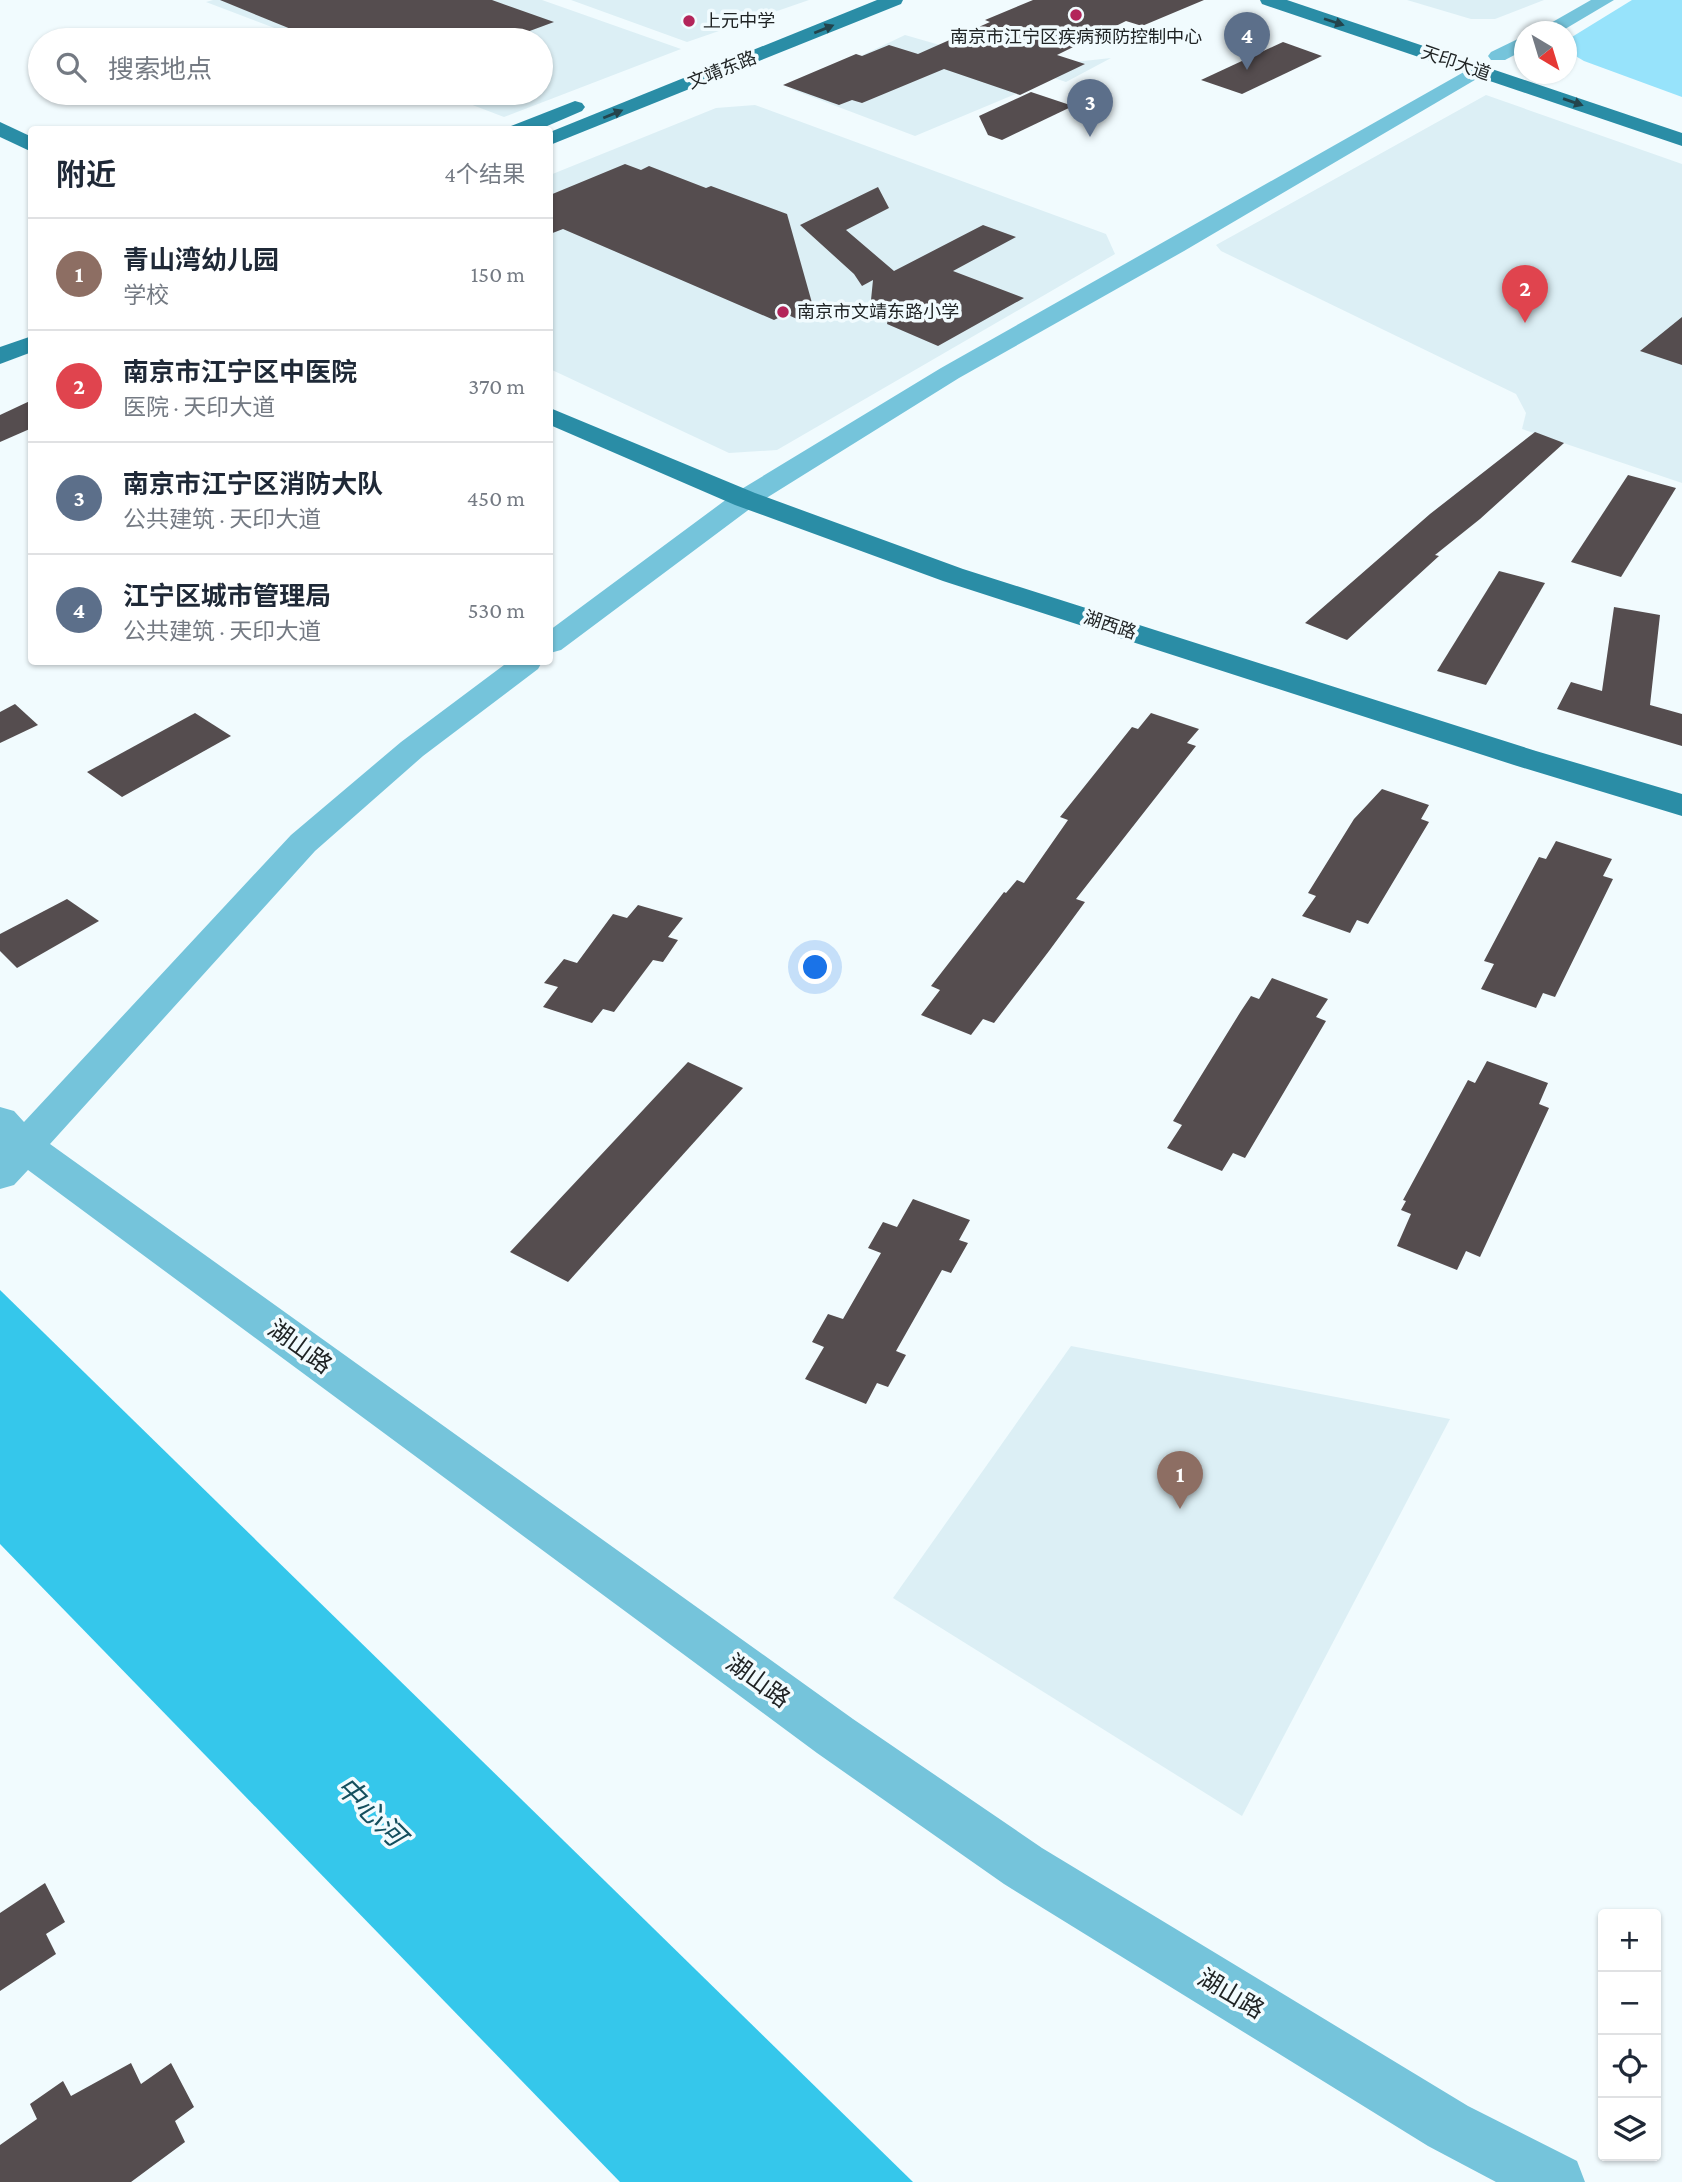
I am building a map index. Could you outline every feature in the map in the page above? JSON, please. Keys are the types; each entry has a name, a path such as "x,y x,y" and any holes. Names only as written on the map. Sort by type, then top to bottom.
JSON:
{"main road":[{"name":"文靖东路","path":"528,126 851,0"},
{"name":"文靖东路","path":"553,138 894,0"},
{"name":"天印大道","path":"1269,0 1487,59 1514,63"},
{"name":"天印大道","path":"1487,59 1682,140"},
{"path":"1634,102 1682,119"},
{"path":"0,128 28,143"},
{"path":"0,332 28,322"},
{"path":"0,356 28,345"},
{"name":"湖西路","path":"553,417 745,499 966,579 1524,758 1682,805"}],"street":[{"path":"1565,21 1605,0"},
{"path":"553,642 745,499 950,373 1176,247 1487,59 1514,47"},
{"path":"8,1147 303,843 412,749 523,665"},
{"name":"湖山路","path":"8,1147 835,1736 1023,1866 1448,2126 1556,2182"}],"shaded area":[{"path":"542,0 681,49 553,98 553,28 274,28 206,2"},
{"name":"上元中学","path":"571,0 809,0 687,42"},
{"path":"1407,0 1544,0 1495,19 1471,19"},
{"path":"1632,0 1682,0 1682,97 1577,57 1577,34"},
{"path":"905,35 1020,68 1111,58 1066,82 1054,78 915,136 791,89"},
{"path":"1486,95 1682,164 1682,483 1522,429 1526,413 1516,394 1221,251 1216,245"},
{"path":"472,105 535,105 504,117"},
{"name":"南京市文靖东路小学","path":"755,105 1106,234 1115,254 777,450 729,453 553,370 553,174 716,108"},
{"path":"1071,1346 1450,1419 1242,1816 893,1598"}],"water":[{"name":"中心河","path":"0,1290 913,2182 620,2182 0,1544"}],"building":[{"path":"220,0 492,0 554,22 538,28 289,28"},
{"path":"1033,0 1204,0 1142,26 1126,21 1057,55 1085,64 1020,95 944,69 862,103 852,100 839,105 783,85 856,54 862,56 889,45 918,54 990,22 985,20"},
{"path":"1283,42 1322,56 1242,94 1201,80"},
{"path":"1031,92 1073,106 1002,140 988,135 979,116"},
{"path":"625,164 641,170 649,166 787,214 814,310 797,319 786,314 774,320 563,229 553,233 553,194"},
{"path":"878,187 889,208 846,230 894,271 983,225 1016,237 953,271 1024,298 938,346 887,324 889,314 881,314 871,300 873,280 862,286 854,274 800,225"},
{"path":"1682,317 1682,365 1640,351"},
{"path":"28,402 28,430 0,442 0,415"},
{"path":"1535,432 1564,443 1480,519 1435,555 1439,556 1347,640 1305,623 1430,514"},
{"path":"1628,475 1676,488 1621,577 1571,562"},
{"path":"1499,571 1545,583 1486,685 1437,671"},
{"path":"1614,607 1660,615 1650,705 1682,714 1682,746 1557,709 1571,682 1602,691"},
{"path":"15,704 38,725 0,743 0,712"},
{"path":"195,713 231,736 122,797 87,772"},
{"path":"1151,713 1199,729 1187,743 1196,746 1076,899 1085,902 1049,951 994,1023 983,1019 971,1035 921,1015 940,990 931,986 1004,892 1017,880 1024,883 1068,820 1060,817 1132,727 1138,729"},
{"path":"1382,789 1429,805 1421,819 1429,822 1368,924 1357,920 1350,933 1302,916 1316,896 1308,893 1354,819"},
{"path":"1556,841 1612,859 1603,876 1613,879 1555,997 1543,993 1536,1008 1481,989 1494,964 1484,961 1539,857 1546,859"},
{"path":"67,899 99,921 17,968 0,951 0,934"},
{"path":"638,905 683,918 668,937 678,940 663,962 653,960 614,1012 603,1009 592,1023 543,1007 558,987 544,983 564,959 577,963 613,914 627,918"},
{"path":"1272,978 1328,999 1316,1017 1326,1021 1245,1158 1233,1153 1222,1171 1167,1148 1182,1125 1173,1121 1251,996 1259,999"},
{"path":"1487,1061 1548,1083 1539,1104 1549,1108 1480,1257 1466,1251 1457,1270 1397,1246 1411,1214 1401,1210 1406,1201 1403,1200 1468,1080 1475,1083"},
{"path":"688,1062 743,1088 568,1282 510,1252"},
{"path":"913,1199 970,1220 959,1240 968,1243 951,1273 942,1270 896,1351 906,1355 888,1387 877,1383 866,1404 805,1379 824,1347 812,1342 828,1314 843,1319 881,1253 868,1248 883,1222 897,1227"},
{"path":"45,1883 65,1922 46,1934 56,1954 0,1991 0,1913"},
{"path":"131,2063 141,2084 171,2063 194,2107 175,2121 185,2142 131,2182 0,2182 0,2145 37,2119 30,2104 63,2081 71,2096"}],"place":[{"name":"南京市江宁区疾病预防控制中心","path":"1076,15"},
{"name":"上元中学","path":"689,21"},
{"name":"江宁区城市管理局","path":"1247,70"},
{"name":"南京市江宁区消防大队","path":"1090,137"},
{"name":"南京市文靖东路小学","path":"783,312"},
{"name":"南京市江宁区中医院","path":"1525,323"},
{"name":"青山湾幼儿园","path":"1180,1509"}]}
